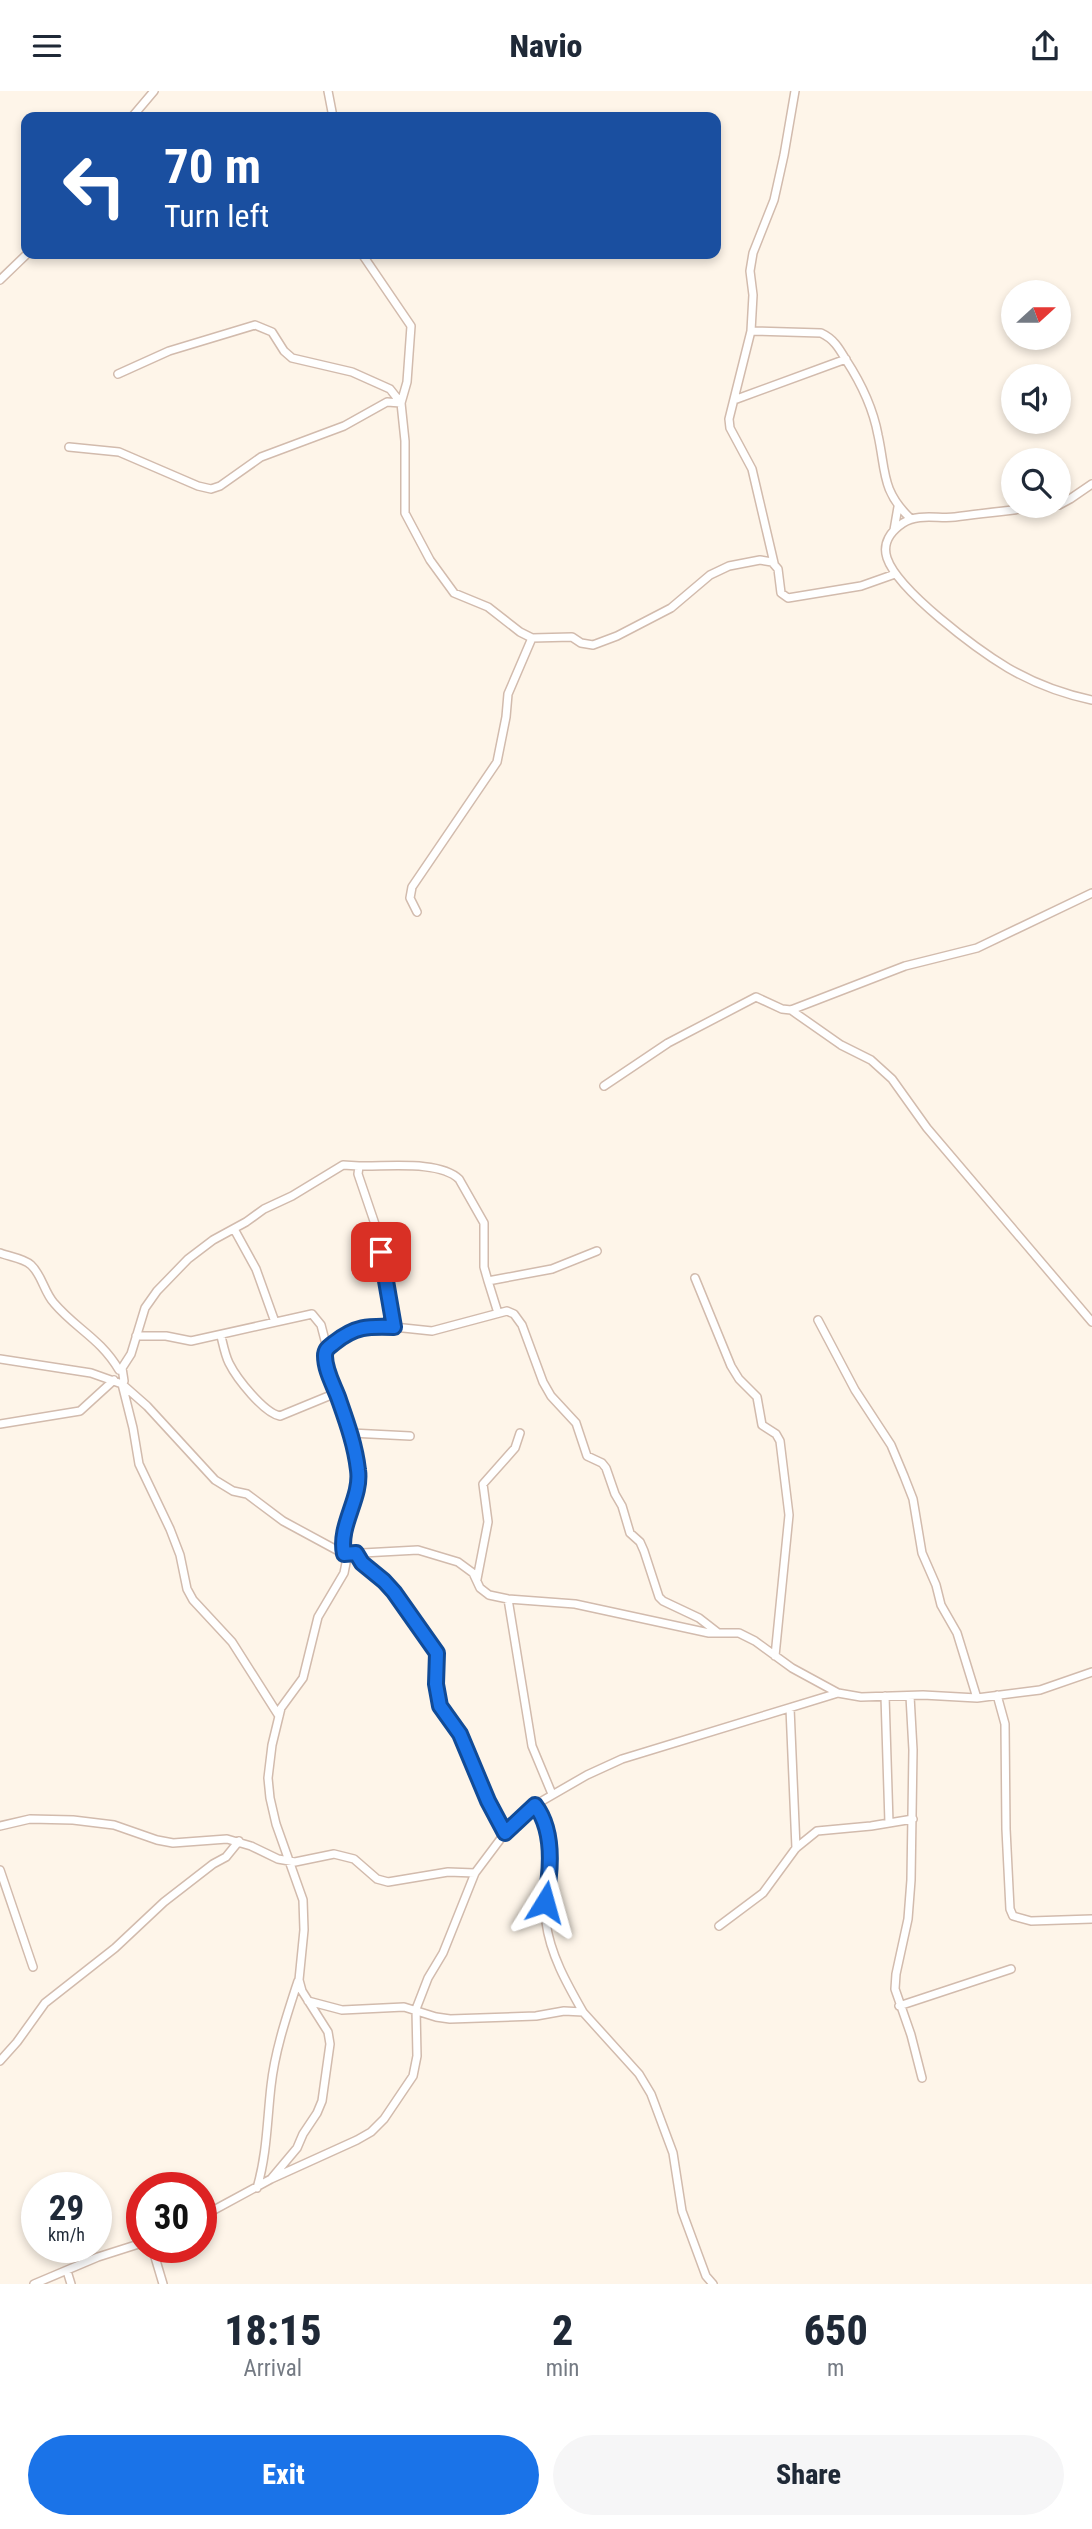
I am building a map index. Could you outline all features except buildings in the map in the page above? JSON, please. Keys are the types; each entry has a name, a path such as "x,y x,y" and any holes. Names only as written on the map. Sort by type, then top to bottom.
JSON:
{"street":[{"path":"136,112 153,91"},
{"path":"328,91 332,112"},
{"path":"795,91 785,155 774,200 753,253 750,271 753,295 751,331 729,419 730,428 751,469 778,569 781,593 788,598 861,586 895,574"},
{"path":"0,280 22,259"},
{"path":"365,259 411,326 407,382 401,403 405,441 405,513 430,560 454,593 488,607 520,632 533,638 572,637 581,643 593,645 617,636 670,608 710,575 729,566 760,560 775,564"},
{"path":"118,374 169,351 255,325 272,332 292,358 352,372 390,389 401,403"},
{"path":"751,331 821,333 830,337 862,386 878,434 883,471 889,491 898,507 911,519"},
{"path":"734,400 846,359"},
{"path":"69,447 119,452 211,489 220,487 261,457 345,426 387,402 401,403"},
{"path":"1071,498 1092,484"},
{"path":"894,530 898,507"},
{"path":"1001,510 953,518 911,519 894,530 888,538 887,559 895,574 959,635 1010,669 1067,695 1092,699"},
{"path":"417,912 410,898 412,887 497,762 508,694 533,638"},
{"path":"604,1086 668,1043 756,997 782,1009 791,1010 905,966 977,948 1092,893"},
{"path":"791,1010 841,1045 871,1059 892,1079 927,1128 1092,1322"},
{"path":"91,1373 120,1369 131,1354 145,1308 157,1291 188,1259 264,1209 292,1196 343,1165 440,1168 454,1173 484,1223 484,1267 498,1313"},
{"path":"359,1166 358,1174 376,1227 394,1327"},
{"path":"234,1229 256,1269 275,1322"},
{"path":"488,1281 552,1269 597,1251"},
{"path":"0,1253 33,1266 53,1302 110,1355 120,1369 124,1381 118,1382 80,1411 0,1424"},
{"path":"695,1278 731,1366 738,1379 757,1397 762,1425 776,1434 783,1453 789,1515 775,1656"},
{"path":"327,1348 352,1330 369,1326 432,1331 507,1311 514,1314 522,1325 551,1396 576,1423 587,1456 606,1468 630,1532 640,1542 644,1551 659,1597 717,1632"},
{"path":"136,1336 166,1336 191,1341 312,1314 320,1325 327,1348 325,1355 328,1374 351,1433 359,1471 342,1542 346,1563 344,1573 318,1617 307,1670 281,1708 272,1745 268,1778 270,1798 300,1887 304,1913 299,1980 283,2029 271,2084 264,2163 256,2189"},
{"path":"818,1320 855,1390 891,1445 913,1499 922,1553 936,1585 941,1605 960,1641 977,1697"},
{"path":"220,1336 229,1363 253,1396 272,1414 281,1416 336,1393"},
{"path":"0,1359 91,1373 118,1382 147,1406 215,1480 233,1491 247,1494 283,1521 344,1554 418,1550 458,1562 473,1573 484,1592 508,1599 575,1604 684,1629 709,1633 739,1633 755,1641 792,1668 838,1693 861,1697 997,1695 1040,1690 1092,1672"},
{"path":"118,1382 133,1428 139,1464 180,1555 187,1589 193,1600 232,1642 279,1716"},
{"path":"351,1433 410,1436"},
{"path":"477,1579 488,1522 483,1484 515,1448 520,1433"},
{"path":"356,1553 362,1563 394,1592 437,1653 436,1684 440,1706 460,1734 488,1801 505,1833"},
{"path":"508,1599 532,1746 552,1794"},
{"path":"217,2209 271,2179 357,2140 371,2132 384,2119 413,2077 417,2056 416,2009 428,1978 443,1953 475,1873 505,1833 535,1805 622,1759 838,1693"},
{"path":"997,1695 1005,1724 1010,1909 1018,1919 1031,1921 1092,1919"},
{"path":"885,1696 889,1823"},
{"path":"910,1696 914,1750 908,1919 895,1989 922,2078"},
{"path":"790,1708 796,1848"},
{"path":"535,1805 545,1823 550,1867 545,1902 546,1924 552,1949 583,2012 639,2074 651,2094 673,2153 682,2211 706,2276 713,2284"},
{"path":"0,1826 30,1819 73,1820 114,1825 173,1843 215,1838 239,1841 278,1859 311,1860 334,1854 343,1855 354,1859 377,1879 388,1882 448,1872 475,1873"},
{"path":"719,1926 763,1893 796,1848 817,1831 913,1819"},
{"path":"0,2061 45,2003 115,1948 164,1902 226,1857 239,1841"},
{"path":"0,1870 33,1967"},
{"path":"899,2006 1011,1969"},
{"path":"271,2179 297,2148 322,2101 330,2044 328,2032 308,2001 299,1980"},
{"path":"308,2001 342,2010 404,2007 450,2019 583,2012"},
{"path":"34,2284 126,2248"},
{"path":"157,2263 163,2284"},
{"path":"67,2271 71,2284"}],"route":[{"path":"381,1252 394,1327 369,1326 352,1330 327,1348 325,1355 328,1374 351,1433 359,1471 342,1542 344,1554 356,1553 362,1563 384,1581 437,1653 436,1684 440,1706 460,1734 488,1801 505,1833 535,1805 543,1815 550,1867 545,1902"}]}
